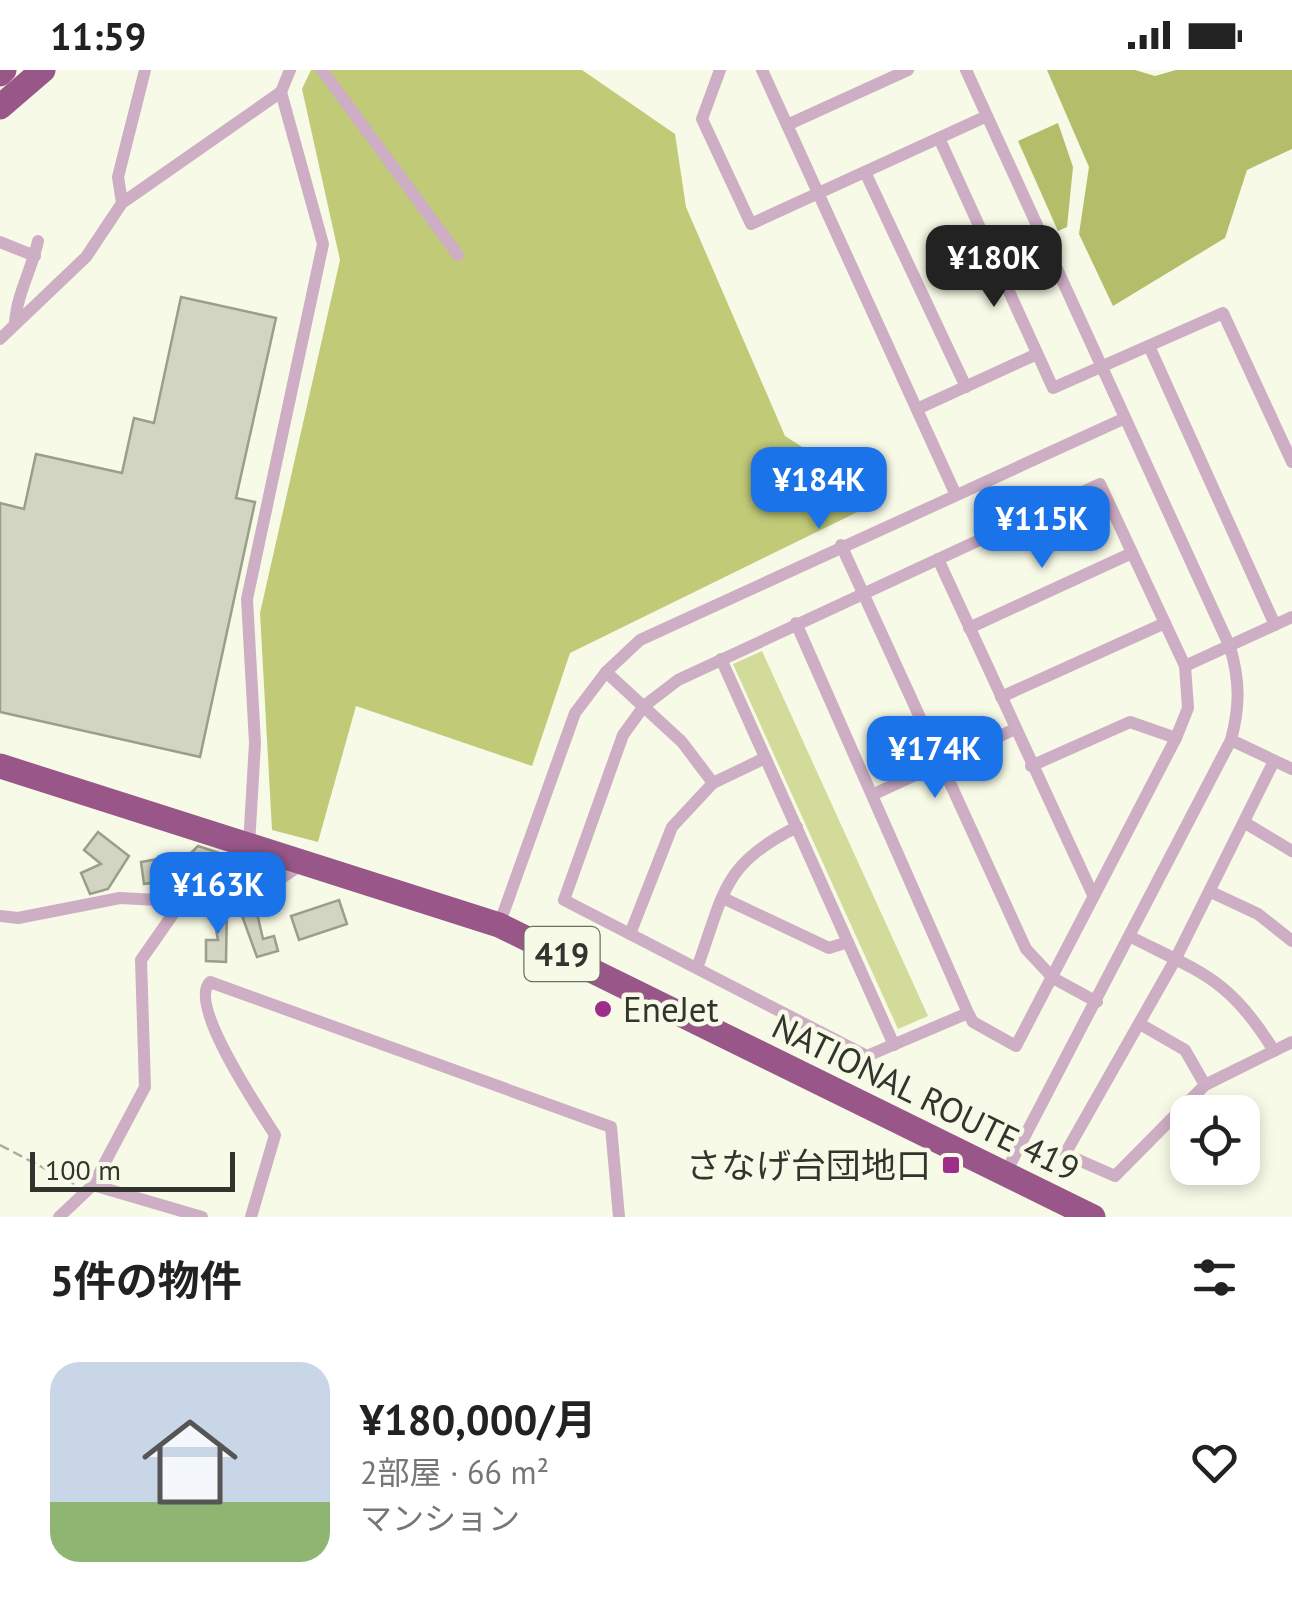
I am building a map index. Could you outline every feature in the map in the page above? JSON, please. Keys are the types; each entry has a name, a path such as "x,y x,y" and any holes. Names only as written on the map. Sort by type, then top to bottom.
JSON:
{"highway":[{"path":"0,107 36,76"},
{"name":"NATIONAL ROUTE 419","path":"0,766 499,925 1094,1217"}],"street":[{"path":"122,203 118,176 145,70"},
{"path":"0,340 86,257 122,203 281,92 290,70"},
{"path":"322,70 458,255"},
{"path":"720,70 702,119 751,224 986,116"},
{"path":"762,70 955,492"},
{"path":"787,125 908,70"},
{"path":"966,70 1230,647 1239,692 1231,740 1098,1002 1004,1176"},
{"path":"248,848 256,743 247,599 323,244 281,92"},
{"path":"939,138 1053,388 1223,314 1292,462"},
{"path":"865,172 966,387"},
{"path":"15,324 16,307 38,241"},
{"path":"0,242 35,256"},
{"path":"0,300 16,307"},
{"path":"1149,346 1275,625"},
{"path":"918,409 1037,354"},
{"path":"499,925 575,713 606,672 640,640 955,492 1123,419"},
{"path":"796,624 968,1014 973,1022 1016,1046 1176,738 1188,708 1185,666 1100,484 938,558 864,594 796,624 678,680 644,706 623,735 564,900 867,1056 968,1014"},
{"path":"841,545 1026,948 1052,978 1098,1002"},
{"path":"969,628 1132,552"},
{"path":"938,558 1093,895"},
{"path":"1185,666 1292,617"},
{"path":"1001,697 1165,622"},
{"path":"721,659 894,1045"},
{"path":"606,672 682,742 713,783"},
{"path":"1031,766 1130,722 1176,738"},
{"path":"874,794 1015,729"},
{"path":"1231,740 1292,768"},
{"path":"630,934 672,827 713,783 766,758"},
{"path":"1274,762 1175,960 1065,1154 1114,1176 1206,1085 1292,1042"},
{"path":"1246,824 1292,851"},
{"path":"696,968 731,875 757,847 796,827"},
{"path":"0,916 18,918 120,898 180,904 283,878 301,865"},
{"path":"1211,892 1258,914 1292,941"},
{"path":"722,898 829,948 848,942"},
{"path":"59,1217 90,1188 144,1087 141,960 180,904"},
{"path":"1130,937 1216,980 1252,1015 1274,1051"},
{"path":"251,1217 275,1136 212,1026 204,994 210,982 611,1126 619,1217"},
{"path":"1140,1024 1185,1050 1206,1085"},
{"path":"90,1188 202,1217"}],"path":[{"path":"0,1144 90,1188"}],"shaded area":[{"path":"311,70 582,70 675,134 686,207 785,436 884,499 570,653 532,766 356,706 318,842 272,830 260,613 340,260 302,89"},
{"path":"1047,70 1135,70 1155,76 1176,70 1292,70 1292,149 1247,170 1225,238 1113,306 1079,234 1089,167"},
{"path":"1058,123 1073,167 1067,227 1058,231 1018,141"},
{"path":"762,651 928,1016 898,1029 733,664"}],"building":[{"path":"181,297 276,318 236,498 255,502 200,757 0,712 0,503 24,509 36,454 122,473 134,418 154,423"},
{"path":"98,832 129,856 108,889 90,894 81,873 101,864 84,850"},
{"path":"198,846 237,859 240,879 232,881 228,868 227,882 208,888 207,883 168,891 163,881 144,884 141,862 191,853"},
{"path":"253,896 263,939 274,936 278,951 257,957 237,902"},
{"path":"339,900 347,924 299,940 291,916"},
{"path":"227,904 226,962 206,961 206,940 218,940 212,908"}],"place":[{"name":"EneJet","path":"603,1009"},
{"name":"さなげ台団地口","path":"951,1165"}]}
